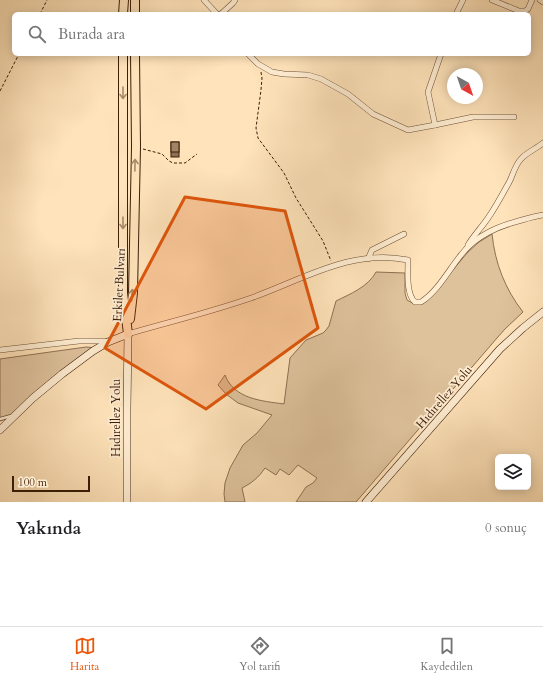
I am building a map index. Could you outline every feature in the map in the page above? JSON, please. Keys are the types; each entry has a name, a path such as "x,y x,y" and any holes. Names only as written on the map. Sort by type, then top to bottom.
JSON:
{"main road":[{"path":"124,0 124,12"},
{"path":"135,0 135,12"},
{"name":"Erkilet Bulvarı","path":"123,56 123,293 128,334"},
{"name":"Erkilet Bulvarı","path":"128,334 132,293 136,147 135,56"}],"street":[{"path":"204,0 215,12"},
{"path":"223,12 236,0"},
{"path":"457,12 463,0"},
{"path":"492,0 523,12 528,9 532,0"},
{"path":"250,56 267,70 278,73 308,75 321,79 348,94 373,114 408,130 473,117 514,116"},
{"path":"435,125 428,92 440,56"},
{"path":"0,430 38,394 62,374 108,342 128,334 241,301 333,266 348,262 392,257 408,260 408,289 411,299 419,303 423,301 436,289 488,219 512,178 518,162 526,154 543,143"},
{"path":"466,249 476,240 492,230 517,221 543,216"},
{"path":"368,259 372,250 404,234"},
{"name":"Hıdırellez Yolu","path":"366,502 500,349 543,312"},
{"name":"Hıdırellez Yolu","path":"127,502 126,409 128,334"},
{"path":"0,350 79,341 108,342"}],"lane":[{"path":"0,419 14,416"}],"path":[{"path":"41,12 47,0"},
{"path":"0,91 18,56"},
{"path":"258,64 262,84 256,128 258,138 284,173 296,198 323,241 333,266"},
{"path":"136,147 162,154 173,163 185,163 197,154"}],"highlighted area":[{"path":"185,197 285,211 318,328 206,409 105,348"}],"shaded area":[{"path":"492,234 498,265 506,285 523,312 497,338 356,502 296,502 306,487 313,483 317,478 298,465 289,475 280,469 276,475 265,468 255,480 242,488 245,502 225,502 225,483 230,468 243,445 257,433 272,415 238,403 226,394 218,385 225,375 229,383 242,394 258,400 284,404 290,358 306,340 323,333 326,330 329,326 336,301 364,286 376,272 405,273 405,293 407,300 414,304 428,299 468,252 479,242"},
{"path":"86,347 99,348 16,414 0,421 0,359"}],"building":[{"path":"171,142 179,142 179,152 171,152"}]}
